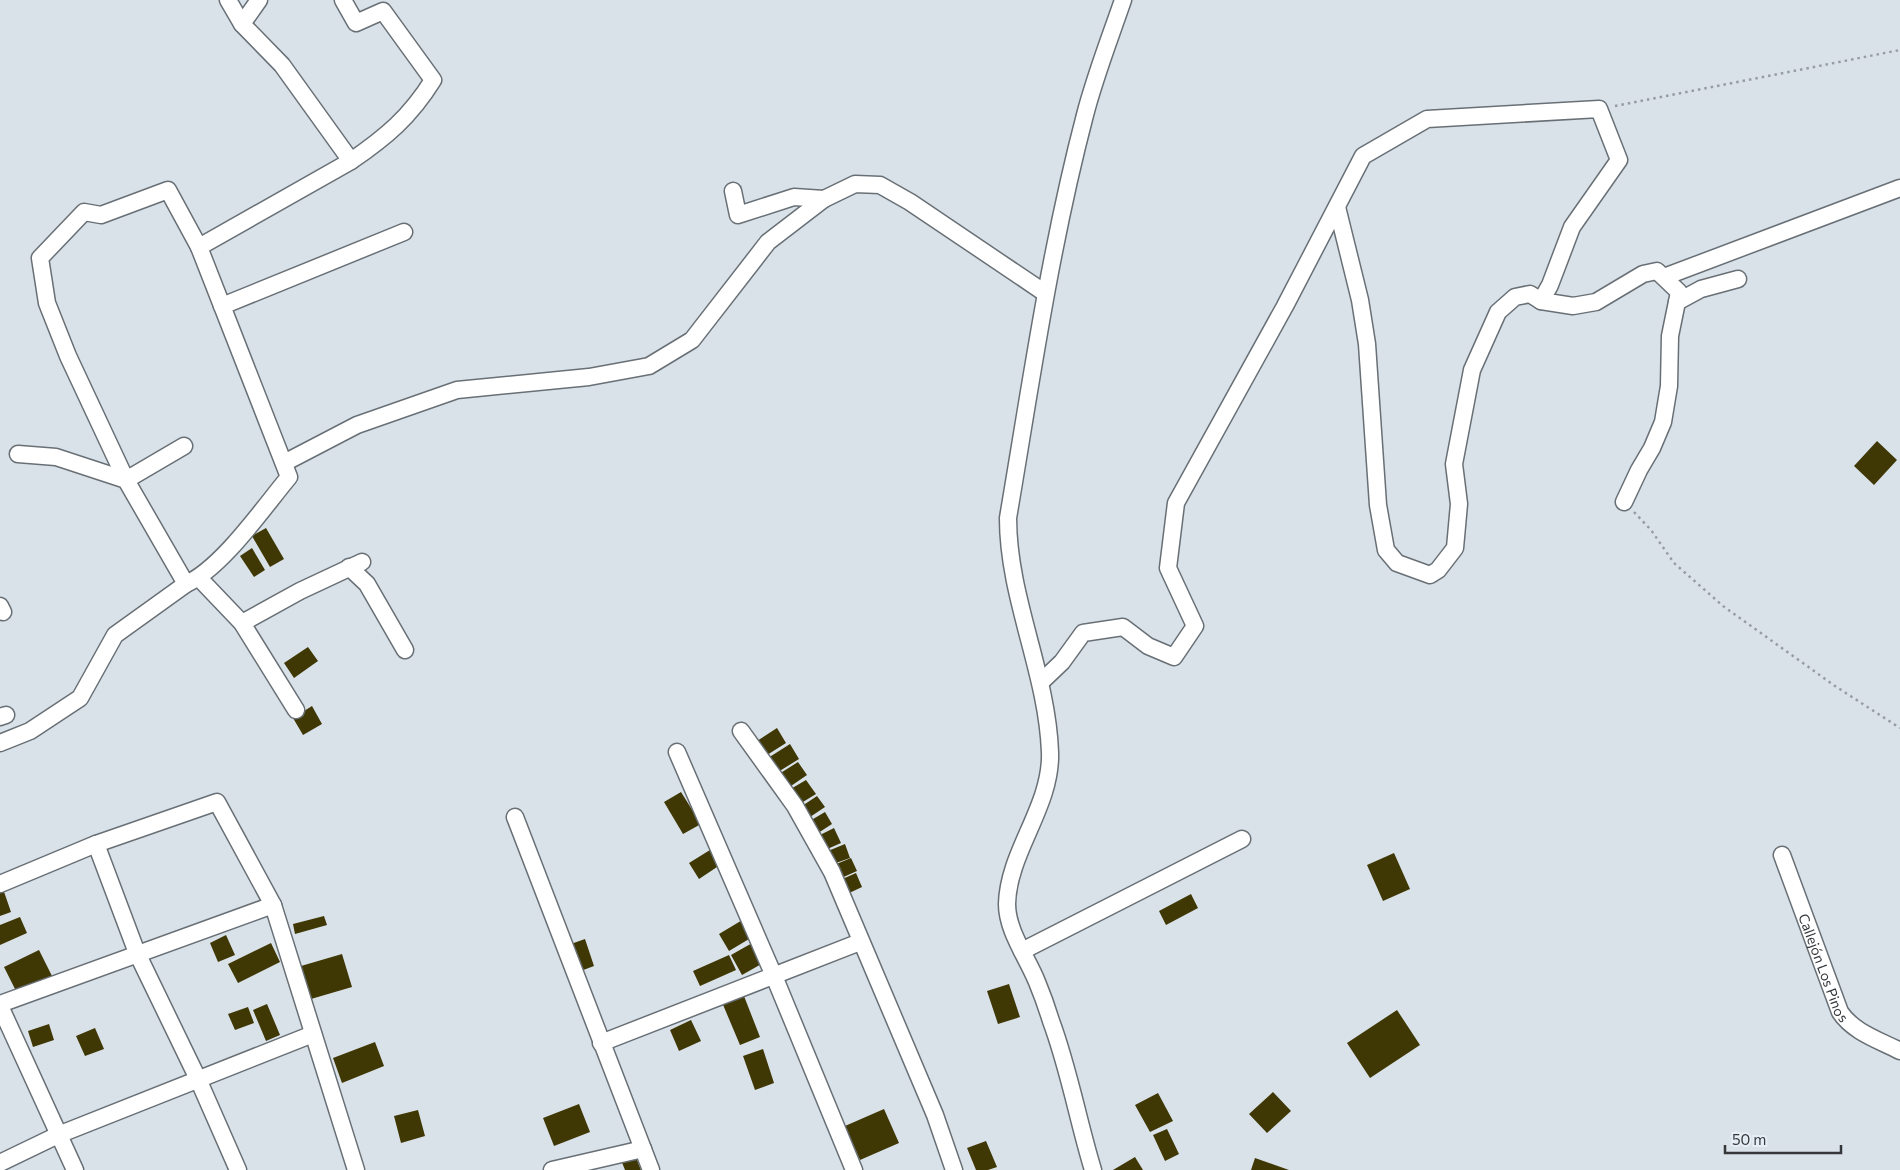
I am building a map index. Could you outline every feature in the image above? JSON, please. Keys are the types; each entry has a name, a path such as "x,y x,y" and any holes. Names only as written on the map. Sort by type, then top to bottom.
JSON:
{"street":[{"path":"228,0 242,24 282,65 351,161"},
{"path":"242,24 259,0"},
{"path":"199,246 351,161 387,136 418,105 433,80 383,11 356,23 343,0"},
{"path":"1093,1170 1052,1023 1037,982 1011,925 1007,902 1018,860 1048,779 1050,752 1041,682 1013,573 1008,540 1008,518 1045,293 1085,113 1123,0"},
{"path":"1041,682 1062,662 1083,633 1123,627 1148,646 1174,657 1191,634 1195,626 1168,568 1176,503 1285,306 1364,156 1427,119 1599,109 1619,160 1572,227 1550,285 1541,301"},
{"path":"284,463 356,425 457,390 589,377 649,366 692,340 768,242 824,199 855,184 880,185 910,202 1045,293"},
{"path":"1664,278 1900,188"},
{"path":"0,743 30,731 80,698 115,635 192,581 238,538 289,476 199,246 168,190 101,215 84,212 40,258 47,303 68,356 126,480 192,581 242,623 296,710"},
{"path":"733,191 738,215 794,196 824,199"},
{"path":"1337,207 1360,300 1366,335 1378,505 1386,550 1397,563 1416,572 1430,575 1438,570 1455,548 1458,504 1454,464 1472,370 1498,312 1515,297 1530,294 1541,301 1573,306 1596,302 1643,274 1657,271 1679,292 1670,336 1669,386 1663,422 1652,448 1624,502"},
{"path":"222,306 404,232"},
{"path":"1677,302 1701,289 1738,279"},
{"path":"18,454 56,457 126,480 184,446"},
{"path":"242,623 355,565 405,650"},
{"path":"741,731 790,799 815,839 832,872 860,942 935,1115 954,1170"},
{"path":"677,752 774,976 854,1170"},
{"path":"0,884 96,844 217,802 273,905 356,1170"},
{"path":"516,817 651,1170"},
{"path":"1022,951 1242,839"},
{"path":"96,844 137,953 198,1080 238,1170"},
{"name":"Callejón Los Pinos","path":"1782,855 1840,1012 1846,1022 1900,1051"},
{"path":"75,1170 0,1005 137,953 273,905"},
{"path":"601,1043 860,942"},
{"path":"0,1163 58,1135 313,1034"},
{"path":"552,1170 643,1149"}],"path":[{"path":"1599,109 1900,50"},
{"path":"1624,502 1651,530 1674,563 1723,606 1835,686 1900,728"}],"building":[{"path":"1877,441 1897,460 1874,485 1854,466"},
{"path":"266,528 284,559 270,567 252,536"},
{"path":"252,548 265,570 254,577 240,556"},
{"path":"308,647 318,661 294,678 284,663"},
{"path":"312,706 322,724 303,735 293,718"},
{"path":"777,728 786,743 767,755 757,741"},
{"path":"790,744 799,759 778,772 768,758"},
{"path":"798,762 807,775 788,788 779,774"},
{"path":"806,780 816,794 798,805 789,790"},
{"path":"681,792 701,824 683,834 664,802"},
{"path":"817,796 825,807 807,819 799,808"},
{"path":"825,812 832,824 815,835 808,822"},
{"path":"834,828 841,843 825,850 818,836"},
{"path":"845,844 850,858 833,864 828,851"},
{"path":"710,850 720,865 699,879 689,863"},
{"path":"1394,853 1410,889 1383,901 1367,865"},
{"path":"851,858 857,871 839,879 834,865"},
{"path":"856,873 862,887 845,895 838,881"},
{"path":"2,886 11,912 0,916 0,887"},
{"path":"1191,894 1198,908 1166,925 1159,911"},
{"path":"324,916 327,925 295,934 293,924"},
{"path":"20,917 27,933 0,945 0,925"},
{"path":"744,919 754,936 729,951 719,934"},
{"path":"226,935 235,955 218,962 210,943"},
{"path":"585,939 594,966 578,972 568,945"},
{"path":"754,942 765,962 742,975 731,955"},
{"path":"271,943 280,962 238,983 228,964"},
{"path":"39,950 52,976 17,993 4,967"},
{"path":"342,954 352,987 311,999 301,966"},
{"path":"729,955 736,970 700,986 693,971"},
{"path":"1009,984 1020,1017 998,1024 987,991"},
{"path":"742,991 760,1037 740,1045 721,1000"},
{"path":"267,1004 280,1035 266,1041 253,1010"},
{"path":"248,1007 254,1023 235,1030 228,1014"},
{"path":"1397,1010 1420,1045 1370,1078 1347,1043"},
{"path":"691,1020 701,1041 679,1051 670,1030"},
{"path":"49,1024 54,1040 33,1047 28,1031"},
{"path":"95,1028 104,1049 85,1056 76,1036"},
{"path":"375,1042 384,1066 342,1083 333,1058"},
{"path":"763,1049 774,1083 755,1090 743,1056"},
{"path":"1273,1092 1291,1111 1267,1133 1249,1114"},
{"path":"1158,1093 1173,1121 1150,1132 1135,1105"},
{"path":"579,1104 590,1132 554,1146 543,1118"},
{"path":"884,1109 899,1143 860,1160 845,1126"},
{"path":"418,1110 425,1136 401,1143 394,1116"},
{"path":"1167,1129 1179,1154 1165,1161 1153,1135"},
{"path":"986,1141 997,1167 988,1170 976,1170 967,1148"},
{"path":"635,1155 641,1170 625,1170 621,1160"},
{"path":"1135,1157 1143,1170 1113,1170"},
{"path":"1255,1158 1289,1170 1251,1170"}]}
